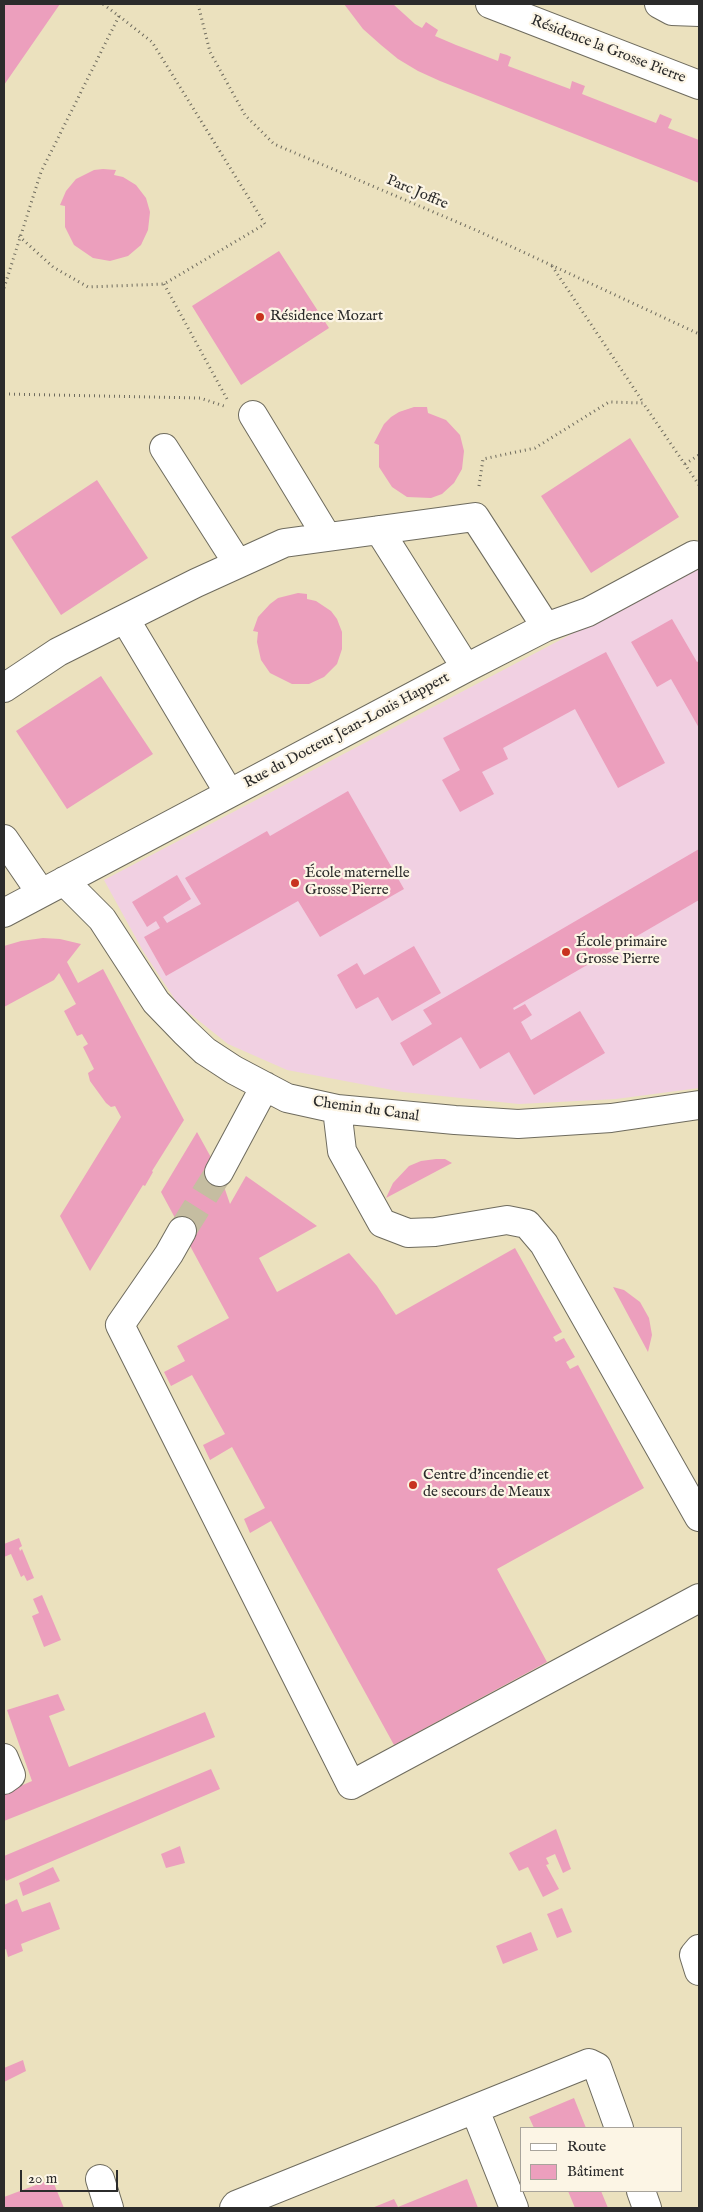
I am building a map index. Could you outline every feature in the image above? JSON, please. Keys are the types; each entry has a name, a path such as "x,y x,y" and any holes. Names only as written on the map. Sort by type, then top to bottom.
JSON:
{"street":[{"name":"Résidence la Grosse Pierre","path":"490,4 699,85"},
{"path":"658,4 672,11 699,12"},
{"path":"243,412 327,538"},
{"path":"164,448 238,564"},
{"path":"4,688 58,652 284,543 475,517 546,627"},
{"path":"379,530 466,668"},
{"name":"Rue du Docteur Jean-Louis Happert","path":"4,913 466,668 546,627 588,612 694,555"},
{"path":"125,619 229,793"},
{"name":"Chemin du Canal","path":"4,840 52,887 102,919 156,1002 206,1052 234,1070 287,1098 337,1109 518,1124 611,1118 699,1107"},
{"path":"219,1172 265,1086"},
{"path":"337,1109 342,1151 382,1223 408,1233 435,1232 507,1220 527,1224 544,1244 699,1517"},
{"path":"182,1231 169,1254 120,1325 352,1785 699,1598"},
{"path":"4,1758 11,1776 4,1780"},
{"path":"699,1949 694,1955 699,1971"},
{"path":"234,2208 236,2205 588,2063 597,2067 619,2127"},
{"path":"475,2110 514,2208"},
{"path":"100,2179 109,2208"},
{"path":"641,2192 647,2208"}],"path":[{"path":"19,236 53,267 88,287 164,284 266,224 152,42 103,4"},
{"name":"Parc Joffre","path":"198,4 210,52 245,115 274,144 478,231 699,334"},
{"path":"4,288 19,236 41,172 119,16"},
{"path":"552,265 699,484"},
{"path":"164,284 243,412"},
{"path":"4,394 200,398 243,412"},
{"path":"475,517 483,459 535,448 609,402 643,403"},
{"path":"685,464 699,455"}],"shaded area":[{"path":"699,567 699,1088 616,1099 519,1104 403,1092 287,1070 228,1044 178,1004 143,951 104,880"}],"building":[{"path":"4,4 60,4 4,85"},
{"path":"344,4 393,4 415,24 422,28 426,22 438,30 435,36 456,45 498,61 500,53 507,55 511,57 508,66 570,89 572,81 585,86 582,94 656,123 660,114 672,119 668,128 699,140 699,183 418,71 398,59 363,29"},
{"path":"94,170 116,170 114,175 123,177 136,185 146,198 150,212 148,230 141,245 128,256 110,261 93,258 74,245 65,227 65,206 60,205 66,191 76,179"},
{"name":"Résidence Mozart","path":"279,251 329,328 241,385 192,306"},
{"path":"414,407 427,407 428,413 446,420 460,435 464,451 462,469 454,483 442,494 431,498 407,497 392,487 379,467 379,445 374,443 384,424 391,417"},
{"path":"630,438 679,517 591,573 541,496"},
{"path":"97,480 148,558 61,615 11,537"},
{"path":"298,593 307,594 307,599 316,601 331,611 337,619 342,632 342,649 337,664 324,677 309,684 292,684 270,673 261,660 257,642 258,632 253,631 258,617 270,604 278,598"},
{"path":"672,619 697,662 699,661 699,728 671,679 657,687 631,642"},
{"path":"606,652 665,763 618,788 575,709 503,748 508,759 482,772 494,794 460,812 442,780 460,770 443,738"},
{"path":"101,676 153,754 67,809 16,731"},
{"name":"École maternelle Grosse Pierre","path":"348,791 404,889 320,937 298,901 166,976 144,937 160,928 156,921 147,927 132,902 177,875 191,899 163,917 167,923 201,904 185,878 267,831 270,836"},
{"name":"École primaire Grosse Pierre","path":"699,849 699,900 513,1008 514,1010 525,1004 532,1015 521,1022 531,1040 580,1011 605,1053 534,1095 509,1052 480,1069 461,1037 413,1066 400,1043 432,1024 423,1010"},
{"path":"43,938 60,939 81,944 67,962 78,983 103,969 184,1120 152,1171 145,1186 143,1185 90,1271 60,1216 121,1117 115,1106 111,1107 106,1103 90,1081 88,1073 94,1069 83,1047 88,1044 82,1034 77,1036 64,1011 76,1004 59,973 54,980 4,1007 4,946"},
{"path":"414,946 441,993 392,1021 378,997 356,1009 337,975 357,963 364,975"},
{"path":"197,1132 219,1172 230,1204 246,1176 317,1226 259,1258 277,1292 349,1253 377,1286 396,1315 515,1248 562,1332 553,1337 556,1342 564,1338 575,1357 566,1362 570,1369 578,1365 644,1488 497,1569 547,1662 394,1745 271,1521 250,1533 244,1519 265,1508 232,1447 210,1460 203,1445 225,1434 192,1375 171,1386 164,1372 185,1361 177,1346 229,1318 161,1192"},
{"path":"445,1159 452,1163 386,1198 393,1183 409,1166 421,1161"},
{"path":"613,1287 624,1290 640,1302 649,1318 652,1335 648,1352"},
{"path":"19,1538 22,1546 19,1548 20,1551 22,1549 34,1578 27,1581 24,1575 21,1577 11,1554 4,1557 4,1544"},
{"path":"42,1595 61,1640 44,1647 32,1616 39,1613 33,1599"},
{"path":"58,1694 65,1710 49,1716 69,1767 205,1712 215,1737 4,1821 4,1793 32,1781 7,1710"},
{"path":"211,1769 220,1789 6,1881 4,1875 4,1856"},
{"path":"556,1829 571,1869 563,1873 555,1854 546,1858 549,1864 546,1865 559,1889 543,1897 528,1867 519,1871 509,1853"},
{"path":"180,1846 185,1863 166,1868 161,1854"},
{"path":"53,1867 60,1881 23,1896 19,1883"},
{"path":"17,1899 22,1912 50,1902 60,1929 21,1944 23,1951 8,1957 6,1949 4,1950 4,1905"},
{"path":"562,1908 572,1932 557,1938 547,1914"},
{"path":"531,1932 538,1950 503,1964 496,1946"},
{"path":"23,2060 26,2071 4,2082 4,2068"},
{"path":"574,2098 586,2127 534,2127 529,2117"},
{"path":"52,2179 64,2208 4,2208 4,2197"},
{"path":"467,2179 478,2208 372,2208 394,2199 398,2207"},
{"path":"568,2192 601,2192 608,2208 575,2208"}],"tunnel":[{"path":"182,1231 219,1172"}],"place":[{"name":"Résidence Mozart","path":"260,317"},
{"name":"École maternelle Grosse Pierre","path":"295,883"},
{"name":"École primaire Grosse Pierre","path":"566,952"},
{"name":"Centre d'incendie et de secours de Meaux","path":"413,1485"}]}
